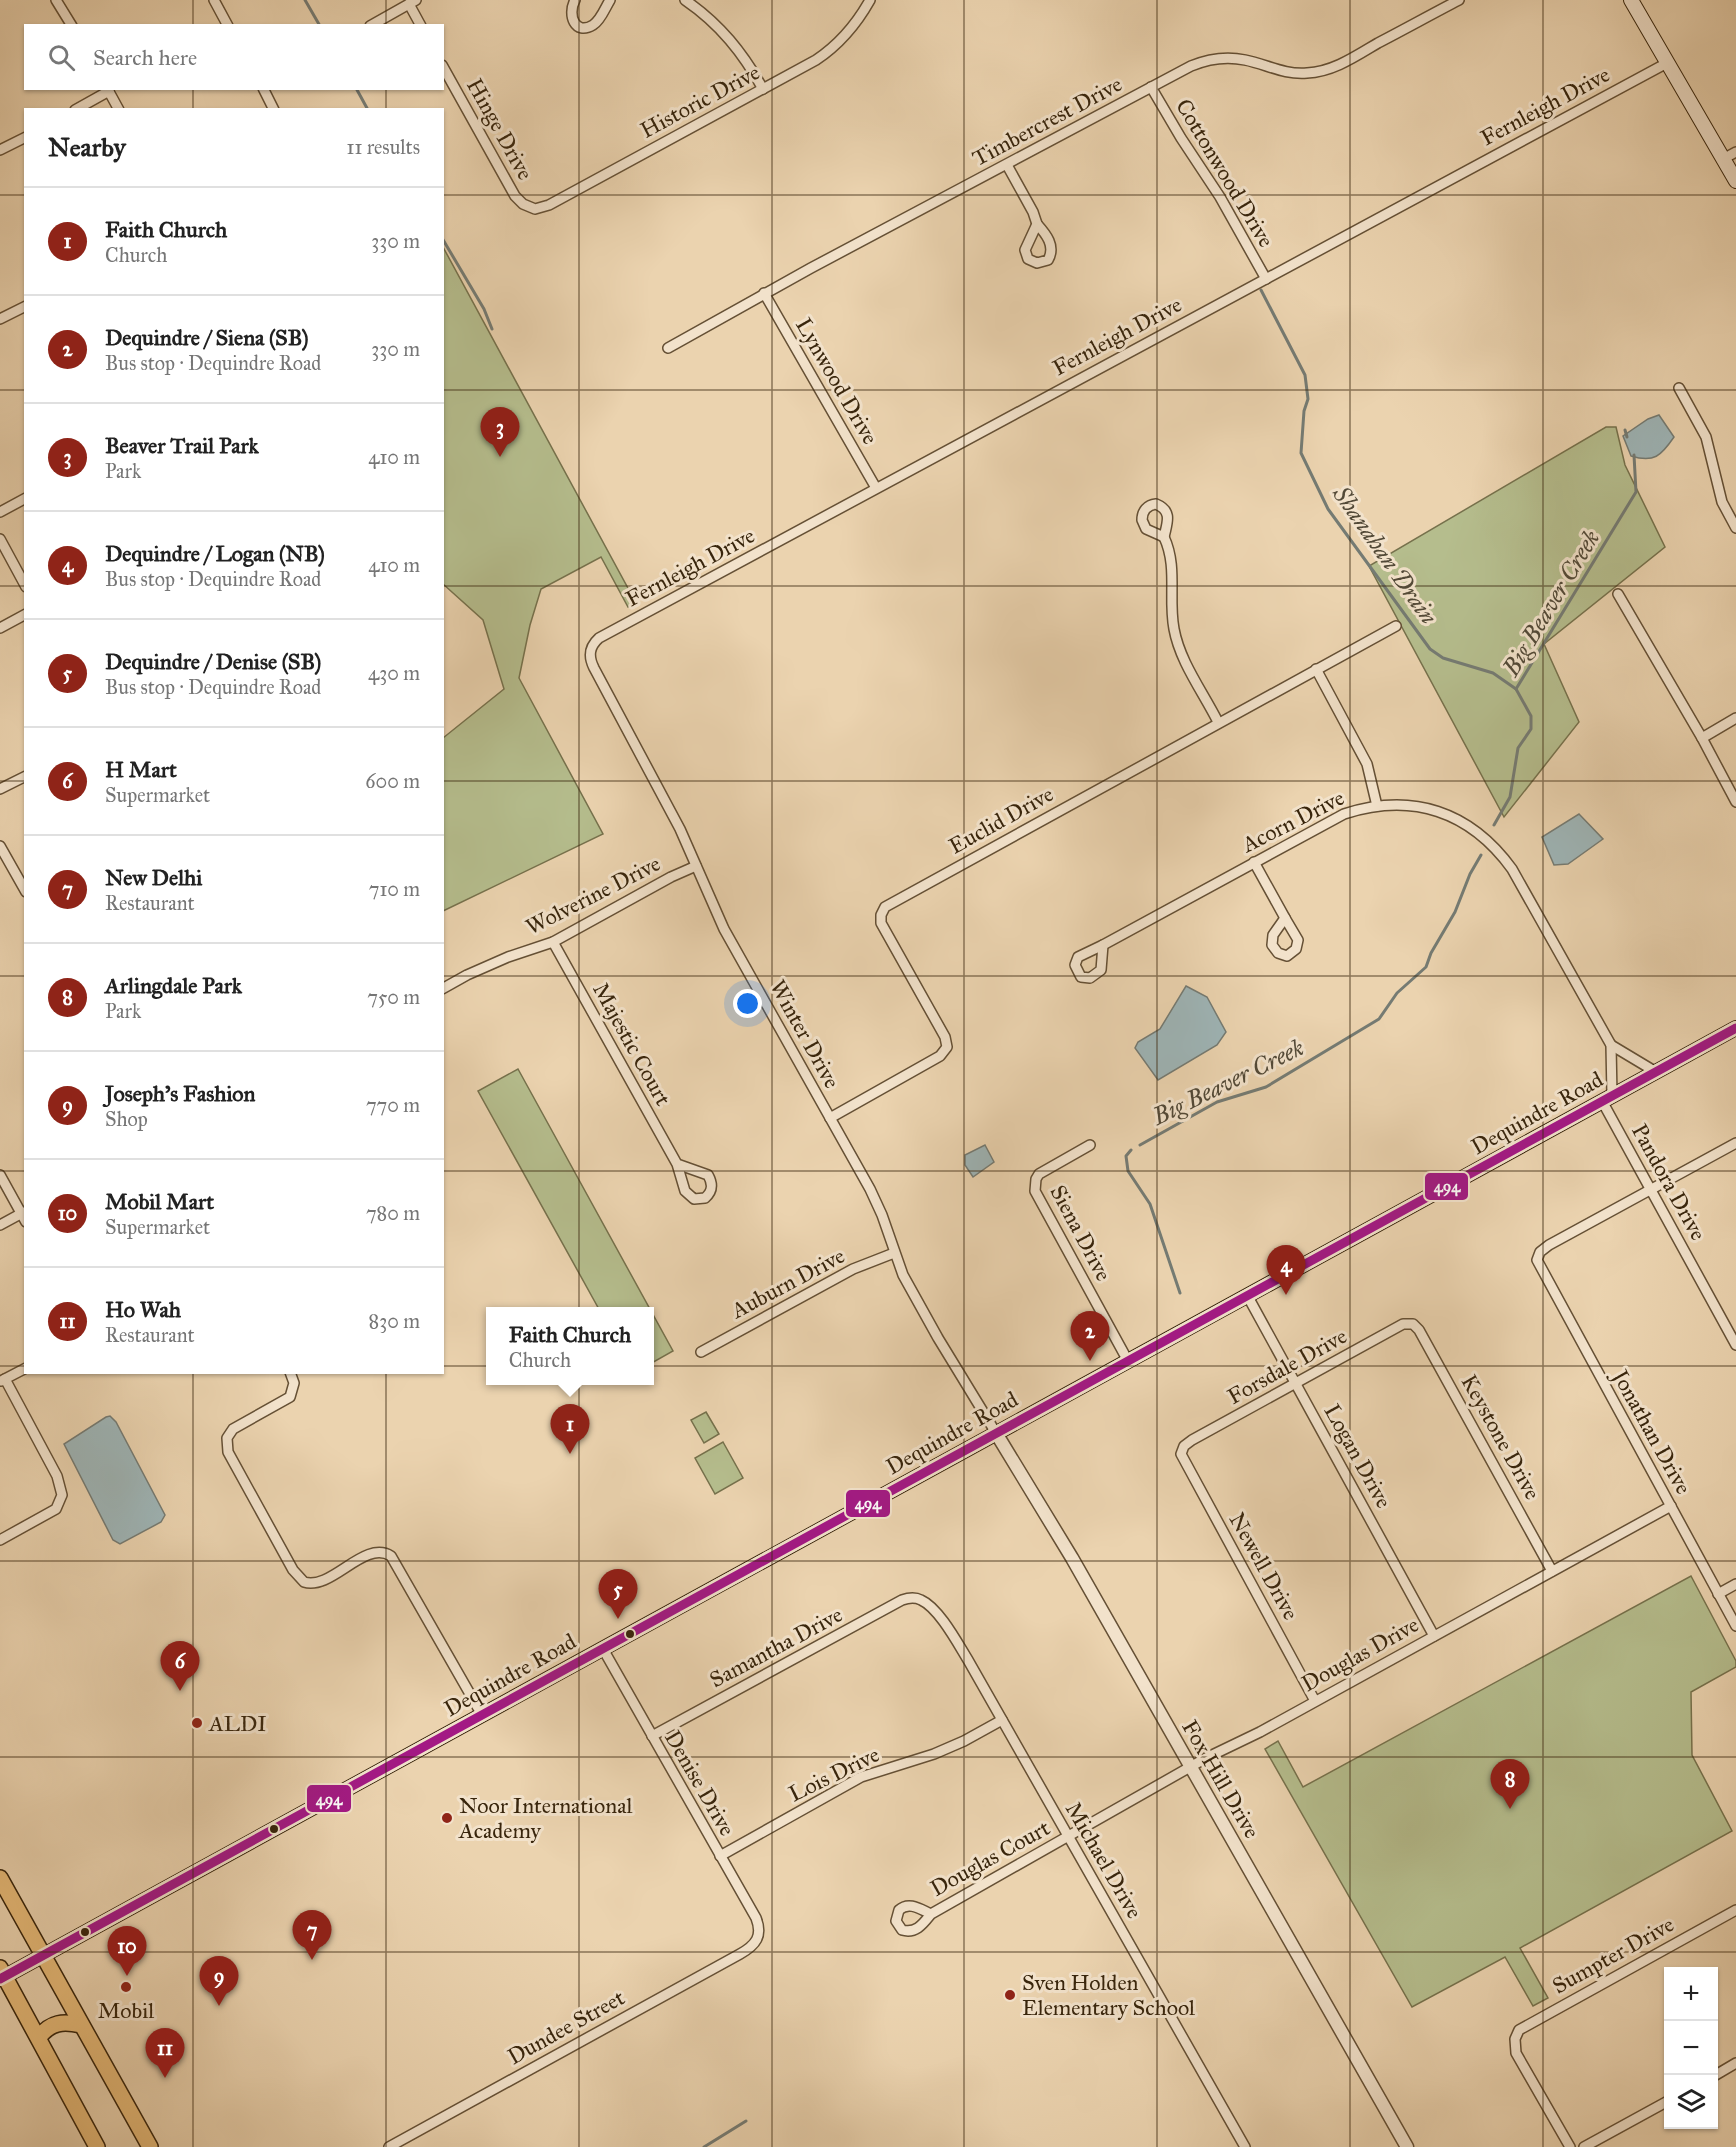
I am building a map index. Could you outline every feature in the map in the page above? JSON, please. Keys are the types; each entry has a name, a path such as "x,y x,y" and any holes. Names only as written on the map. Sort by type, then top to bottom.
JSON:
{"main road":[{"path":"1631,0 1736,181"},
{"name":"Dequindre Road","path":"2,1974 42,1955 603,1649 1736,1028"},
{"path":"2,1890 42,1955 150,2147"},
{"path":"2,1974 39,2037 97,2147"},
{"path":"39,2037 49,2026 56,2024 64,2022 81,2025"}],"street":[{"path":"56,0 71,24"},
{"path":"214,0 227,24"},
{"path":"575,0 571,9 572,20 586,27 597,22 610,0"},
{"path":"685,0 707,16 730,39 748,63 763,89"},
{"name":"Historic Drive","path":"528,208 535,209 549,204 816,60 852,28 870,0"},
{"name":"Timbercrest Drive","path":"668,348 765,293 1191,66 1221,58 1246,60 1282,72 1320,71 1342,63 1459,0"},
{"path":"374,24 413,2 420,24"},
{"name":"Fernleigh Drive","path":"591,649 599,638 1667,63"},
{"name":"Hinge Drive","path":"444,69 515,195 528,208"},
{"name":"Cottonwood Drive","path":"1151,87 1180,138 1220,197 1266,279"},
{"path":"78,108 108,90 118,108"},
{"path":"264,90 273,108"},
{"path":"0,150 24,137"},
{"path":"1723,159 1736,152"},
{"path":"1007,165 1033,212 1037,224"},
{"name":"Lynwood Drive","path":"765,293 876,488"},
{"path":"0,320 24,307"},
{"path":"1679,388 1706,437 1722,502 1736,528"},
{"path":"0,512 24,499"},
{"path":"1164,537 1173,575 1172,619 1177,643 1218,722"},
{"path":"0,539 24,583"},
{"path":"1618,594 1702,738 1736,802"},
{"path":"0,628 24,615"},
{"name":"Euclid Drive","path":"830,1118 940,1056 946,1047 945,1036 881,923 881,915 885,907 1396,626"},
{"name":"Winter Drive","path":"591,649 590,656 594,668 674,818 724,929 876,1201 903,1275 996,1433"},
{"path":"1316,669 1367,764 1377,806"},
{"path":"1702,738 1736,718"},
{"path":"0,789 24,777"},
{"name":"Acorn Drive","path":"1103,945 1338,817 1377,806 1401,804 1432,809 1462,821 1491,843 1518,879 1611,1045 1656,1072"},
{"path":"0,846 24,888"},
{"path":"1254,862 1285,918"},
{"name":"Wolverine Drive","path":"444,988 485,966 553,942 671,877 696,866"},
{"name":"Majestic Court","path":"553,942 677,1164"},
{"name":"Acorn Drive","path":"1607,1098 1611,1045"},
{"name":"Pandora Drive","path":"1607,1098 1651,1190 1736,1345"},
{"path":"1651,1190 1736,1143"},
{"name":"Siena Drive","path":"1090,1145 1039,1174 1035,1191 1128,1361"},
{"path":"0,1175 24,1216 0,1225"},
{"name":"Jonathan Drive","path":"1651,1190 1549,1245 1538,1256 1538,1264 1736,1626"},
{"name":"Auburn Drive","path":"701,1352 853,1269 894,1253"},
{"name":"Logan Drive","path":"1247,1295 1434,1636"},
{"name":"Forsdale Drive","path":"1183,1450 1192,1440 1403,1324 1413,1324"},
{"name":"Keystone Drive","path":"1413,1324 1423,1336 1552,1571"},
{"path":"0,1540 56,1509 62,1495 57,1476 3,1380 24,1369"},
{"path":"291,1374 294,1383 290,1396 233,1429 226,1442 228,1452 292,1570 304,1582 315,1583 371,1554 383,1552 391,1556 482,1715"},
{"name":"Fox Hill Drive","path":"996,1433 1072,1558 1407,2147"},
{"name":"Newell Drive","path":"1183,1450 1181,1454 1186,1465 1315,1701"},
{"name":"Douglas Drive","path":"1068,1837 1191,1767 1671,1506"},
{"path":"1718,1593 1736,1584"},
{"name":"Michael Drive","path":"920,1599 934,1611 954,1638 1245,2147"},
{"name":"Samantha Drive","path":"652,1736 902,1600 920,1599"},
{"name":"Denise Drive","path":"603,1649 756,1918 760,1931 759,1937"},
{"name":"Lois Drive","path":"720,1856 861,1777 934,1754 1002,1720"},
{"name":"Douglas Court","path":"931,1914 1068,1837"},
{"name":"Sumpter Drive","path":"1570,2147 1516,2053 1515,2039 1519,2030 1736,1910"},
{"name":"Dundee Street","path":"389,2147 740,1954 753,1945 759,1937"},
{"path":"1715,2075 1736,2063"},
{"path":"1584,2147 1664,2103"}],"green space":[{"path":"444,249 636,603 628,607 601,557 541,589 530,625 519,678 603,834 444,911 444,737 504,689 483,620 444,585"},
{"path":"1606,427 1616,427 1625,465 1665,547 1544,644 1579,722 1504,817 1369,566"},
{"path":"518,1069 649,1307 598,1307 478,1091"},
{"path":"654,1316 673,1351 654,1362"},
{"path":"706,1412 719,1434 704,1443 691,1420"},
{"path":"723,1442 743,1478 715,1494 695,1458"},
{"path":"1691,1576 1736,1661 1736,1667 1691,1692 1692,1755 1732,1831 1520,1948 1548,1998 1533,2006 1505,1957 1412,2007 1265,1749 1278,1741 1303,1787"}],"water":[{"path":"1659,415 1674,437 1656,456 1646,459 1631,456 1623,436 1648,419"},
{"path":"1579,814 1603,839 1568,864 1554,865 1542,837"},
{"path":"1186,986 1207,997 1226,1032 1217,1045 1158,1080 1135,1048 1138,1042 1160,1029"},
{"path":"985,1145 994,1162 973,1177 965,1165 965,1155"},
{"path":"110,1416 116,1422 165,1515 161,1522 120,1544 113,1540 64,1444"}],"waterway":[{"name":"Shanahan Drain","path":"305,0 319,24"},
{"name":"Shanahan Drain","path":"357,90 367,108"},
{"name":"Shanahan Drain","path":"444,241 484,309 492,329"},
{"name":"Shanahan Drain","path":"1261,290 1305,375 1308,399 1304,411 1301,453 1328,509 1430,649 1443,658 1493,673 1516,689 1531,716 1531,729 1518,748 1510,797 1494,825"},
{"name":"Big Beaver Creek","path":"1625,430 1627,437"},
{"name":"Big Beaver Creek","path":"1516,689 1636,492 1634,455"},
{"name":"Big Beaver Creek","path":"1140,1145 1217,1102 1266,1087 1379,1019 1397,993 1426,967 1481,855"},
{"name":"Big Beaver Creek","path":"1131,1150 1126,1156 1128,1171 1150,1204 1180,1293"},
{"name":"Big Beaver Creek","path":"704,2147 746,2121"}],"transit line":[{"name":"494","path":"0,1979 1736,1028"}],"place":[{"name":"Beaver Trail Park","path":"500,457"},
{"name":"Dequindre / Logan (NB)","path":"1286,1295"},
{"name":"Dequindre / Siena (SB)","path":"1090,1361"},
{"name":"Faith Church","path":"570,1454"},
{"name":"Dequindre / Denise (SB)","path":"618,1619"},
{"name":"H Mart","path":"180,1691"},
{"name":"ALDI","path":"197,1723"},
{"name":"Arlingdale Park","path":"1510,1809"},
{"name":"Noor International Academy","path":"447,1818"},
{"name":"New Delhi","path":"312,1960"},
{"name":"Mobil Mart","path":"127,1976"},
{"name":"Mobil","path":"126,1987"},
{"name":"Sven Holden Elementary School","path":"1010,1995"},
{"name":"Joseph's Fashion","path":"219,2006"},
{"name":"Ho Wah","path":"165,2078"}]}
